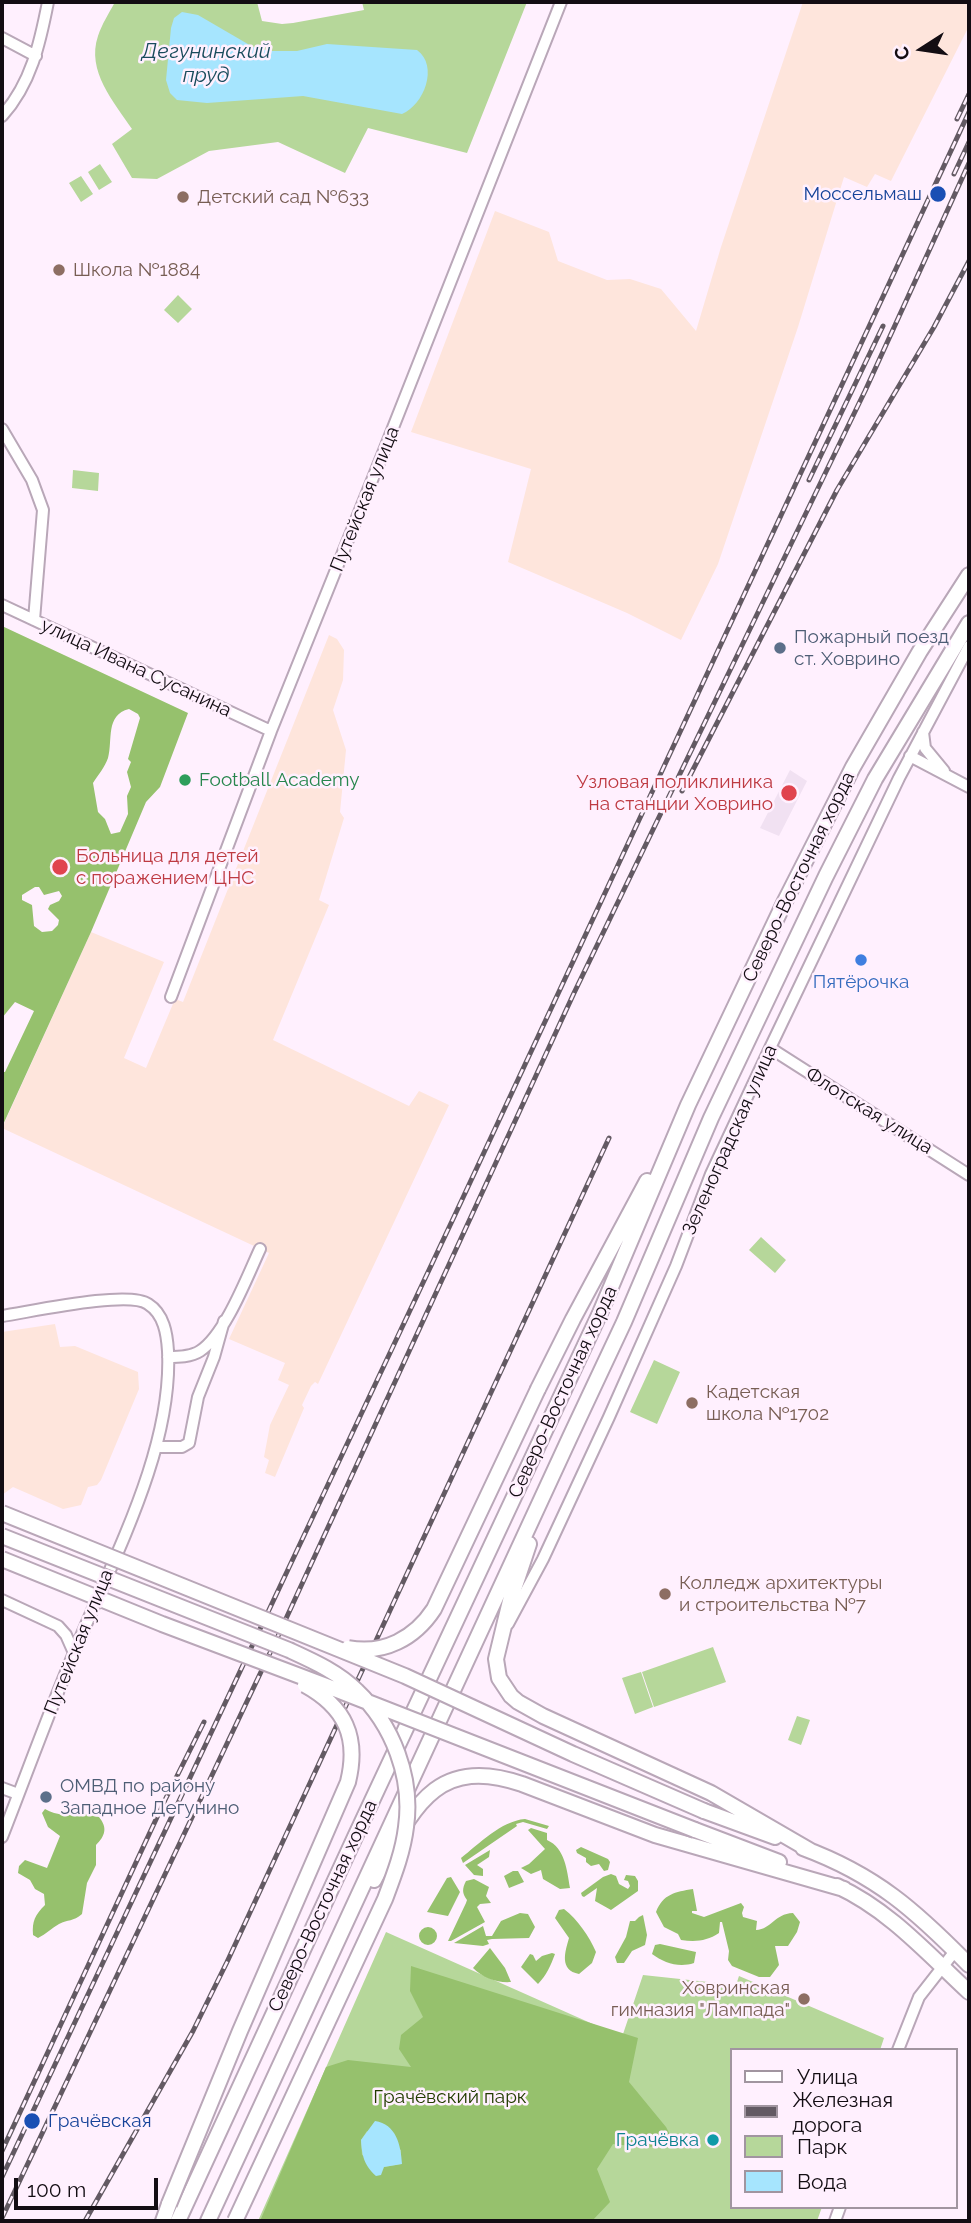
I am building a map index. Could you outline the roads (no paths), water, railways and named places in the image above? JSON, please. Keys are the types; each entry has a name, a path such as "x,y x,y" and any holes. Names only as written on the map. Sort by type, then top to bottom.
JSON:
{"main road":[{"name":"Северо-Восточная хорда","path":"178,2221 600,1313 688,1105 784,903 853,767 920,651 969,575"},
{"name":"Северо-Восточная хорда","path":"208,2221 624,1322 711,1118 826,876 875,779 969,623"},
{"path":"297,1633 357,1650 379,1649 398,1642 418,1629 426,1620 439,1599 573,1319 688,1105"},
{"path":"570,1437 510,1601 496,1659 504,1687 518,1702 543,1716 711,1793 811,1851 870,1879 893,1894 969,1965"},
{"path":"2,1513 447,1694 573,1754 704,1811 811,1851"},
{"path":"2,1536 289,1650 324,1667 357,1691 371,1706 393,1742 401,1764 407,1809 398,1866 235,2221"},
{"path":"2,1559 844,1889 875,1906 969,1992"},
{"path":"163,2221 209,2104 344,1795 351,1769 351,1737 335,1707 316,1692 270,1666"},
{"path":"319,1980 401,1830 424,1799 444,1783 461,1777 481,1774 512,1781 636,1829 844,1889"}],"street":[{"path":"2,116 21,90 36,55 48,2"},
{"name":"Путейская улица","path":"171,997 271,731 561,2"},
{"path":"2,38 36,55"},
{"path":"2,429 32,480 43,510 34,620"},
{"name":"улица Ивана Сусанина","path":"2,605 271,731"},
{"name":"Зеленоградская улица","path":"500,1639 543,1559 583,1473 676,1266 711,1174 770,1048 910,756 969,646"},
{"path":"923,732 925,748 948,776"},
{"path":"910,756 969,787"},
{"name":"Флотская улица","path":"770,1048 969,1175"},
{"path":"168,1357 188,1356 199,1352 209,1343 224,1321 260,1249"},
{"name":"Путейская улица","path":"2,1316 118,1298 140,1299 149,1304 161,1319 166,1330 168,1357 167,1389 156,1447 139,1497 2,1837"},
{"path":"156,1447 182,1447 189,1443 198,1396 214,1357 224,1321"},
{"path":"2,1600 58,1626 66,1635 74,1653"},
{"path":"2,1788 18,1794"},
{"path":"899,2048 919,1997 955,1951"}],"water":[{"name":"Дегунинский пруд","path":"182,12 198,15 253,47 270,51 297,51 327,44 417,50 427,65 426,85 417,102 402,114 303,96 207,103 177,100 170,93 166,80 171,28 174,18"},
{"path":"375,2121 393,2131 399,2143 402,2164 384,2167 381,2175 376,2176 364,2160 361,2140"}],"railway":[{"path":"957,119 969,94"},
{"path":"2,2177 453,1219 969,112"},
{"path":"954,174 969,142"},
{"path":"2,2218 278,1636 574,993 865,391 969,163"},
{"path":"682,791 837,490 934,327 969,261"},
{"path":"809,480 883,326"},
{"path":"85,2221 193,2031 227,1962 609,1138"},
{"path":"2,2151 204,1722"}],"place":[{"name":"Моссельмаш","path":"938,194"},
{"name":"Детский сад №633","path":"183,197"},
{"name":"Школа №1884","path":"59,270"},
{"name":"Пожарный поезд ст. Ховрино","path":"780,648"},
{"name":"Football Academy","path":"185,780"},
{"name":"Узловая поликлиника на станции Ховрино","path":"789,793"},
{"name":"Больница для детей с поражением ЦНС","path":"60,867"},
{"name":"Пятёрочка","path":"861,960"},
{"name":"Кадетская школа №1702","path":"692,1403"},
{"name":"Колледж архитектуры и строительства №7","path":"665,1594"},
{"name":"ОМВД по району Западное Дегунино","path":"46,1797"},
{"name":"Ховринская гимназия \"Лампада\"","path":"804,1999"},
{"name":"Грачёвская","path":"32,2121"},
{"name":"Грачёвка","path":"713,2140"}],"park label":[{"name":"Грачёвский парк","path":"450,2097"}]}
